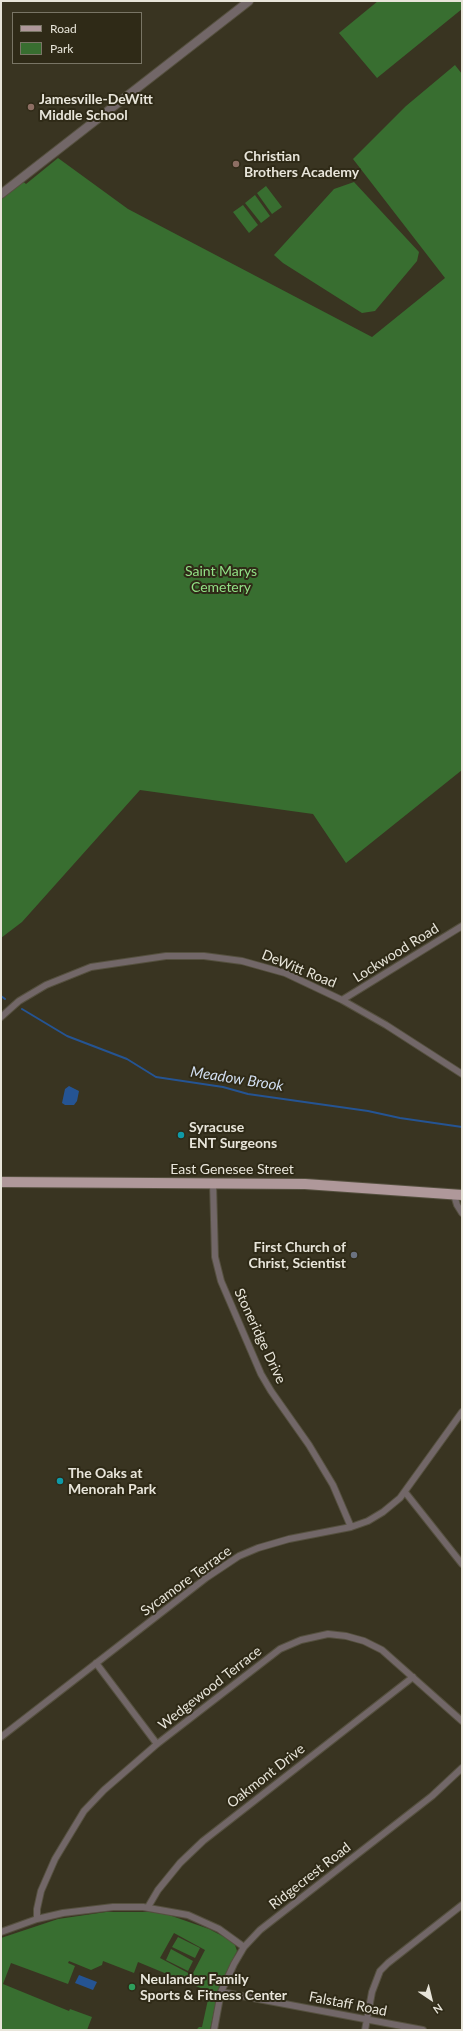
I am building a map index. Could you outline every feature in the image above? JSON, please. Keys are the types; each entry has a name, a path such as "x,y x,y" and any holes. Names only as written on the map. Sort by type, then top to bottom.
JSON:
{"main road":[{"name":"East Genesee Street","path":"1,1182 305,1184 458,1195"}],"street":[{"path":"1,194 249,1"},
{"name":"Lockwood Road","path":"342,1000 462,927"},
{"name":"DeWitt Road","path":"1,1017 19,1001 46,985 67,975 91,967 166,956 204,956 242,961 285,973 342,1000 386,1025 462,1074"},
{"name":"Stoneridge Drive","path":"213,1183 215,1257 221,1281 262,1374 271,1391 309,1445 329,1478 351,1527"},
{"path":"458,1195 457,1206 462,1213"},
{"name":"Sycamore Terrace","path":"1,1737 206,1578 239,1556 258,1548 289,1539 351,1527 368,1521 384,1512 405,1492 462,1412"},
{"path":"405,1492 462,1564"},
{"name":"Wedgewood Terrace","path":"37,1919 36,1909 41,1892 55,1859 84,1811 104,1790 157,1744 280,1649 301,1640 328,1634 346,1636 364,1641 382,1650 462,1721"},
{"path":"96,1663 157,1744"},
{"name":"Oakmont Drive","path":"148,1907 158,1890 180,1863 203,1841 413,1677"},
{"name":"Ridgecrest Road","path":"214,2030 221,1992 244,1947 260,1930 432,1796 462,1768"},
{"path":"365,2030 372,1992 380,1971 388,1963 462,1905"},
{"path":"1,1932 37,1919 63,1913 113,1907 148,1907 188,1915 219,1929 244,1947"},
{"name":"Falstaff Road","path":"221,1992 423,2030"}],"green space":[{"path":"378,1 462,1 462,9 377,78 339,33"},
{"name":"Saint Marys Cemetery","path":"455,65 462,74 462,770 346,863 313,814 140,790 22,922 1,938 1,194 20,179 26,184 58,158 128,209 372,337 445,278 353,159 406,106"},
{"path":"354,182 419,252 417,261 375,311 362,313 283,263 274,255 334,189"},
{"path":"266,186 282,207 272,214 257,193"},
{"path":"255,195 270,216 261,223 245,203"},
{"path":"243,205 258,225 249,233 233,212"},
{"path":"106,1912 150,1912 169,1915 209,1929 234,1942 237,1951 219,1987 210,2030 196,2030 199,2027 202,2027 209,1995 203,1989 138,1962 134,1973 103,1961 102,1965 91,1970 69,1961 68,1963 75,1966 68,1984 11,1963 3,1984 69,2011 70,2009 92,2017 87,2030 1,2030 1,1938 58,1919","holes":["174,1933 205,1950 192,1975 160,1958"]},
{"path":"178,1937 200,1948 195,1958 172,1947"},
{"path":"171,1949 193,1961 188,1971 166,1960"}],"water":[{"path":"69,1086 79,1091 77,1101 74,1105 65,1105 62,1103 65,1089"},
{"path":"79,1975 97,1982 93,1990 75,1983"}],"waterway":[{"name":"Meadow Brook","path":"1,996 5,999"},
{"name":"Meadow Brook","path":"22,1009 67,1036 127,1059 156,1077 223,1087 248,1094 368,1111 400,1118 462,1127"}],"place":[{"name":"Jamesville-DeWitt Middle School","path":"31,107"},
{"name":"Christian Brothers Academy","path":"236,164"},
{"name":"Syracuse ENT Surgeons","path":"181,1135"},
{"name":"First Church of Christ, Scientist","path":"354,1255"},
{"name":"The Oaks at Menorah Park","path":"60,1481"},
{"name":"Neulander Family Sports & Fitness Center","path":"132,1987"}]}
